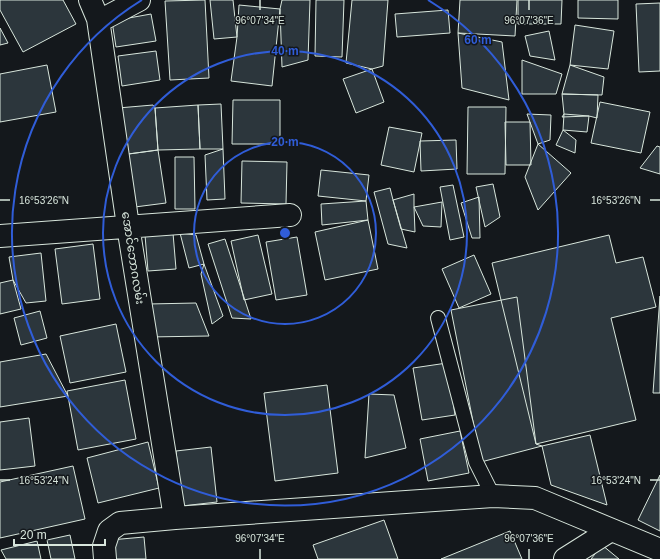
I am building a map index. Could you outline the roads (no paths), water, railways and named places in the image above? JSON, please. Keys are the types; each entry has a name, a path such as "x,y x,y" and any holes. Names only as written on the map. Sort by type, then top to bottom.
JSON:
{"street":[{"name":"အောင်ဘောဂလမ်း","path":"90,0 98,20 128,226 176,518"},
{"path":"98,20 105,18 139,0"},
{"path":"0,236 290,215"},
{"path":"105,559 104,546 108,531 120,523 493,496 535,498 660,550"},
{"path":"564,559 611,530"}],"lane":[{"path":"438,318 476,462 493,496"}]}
